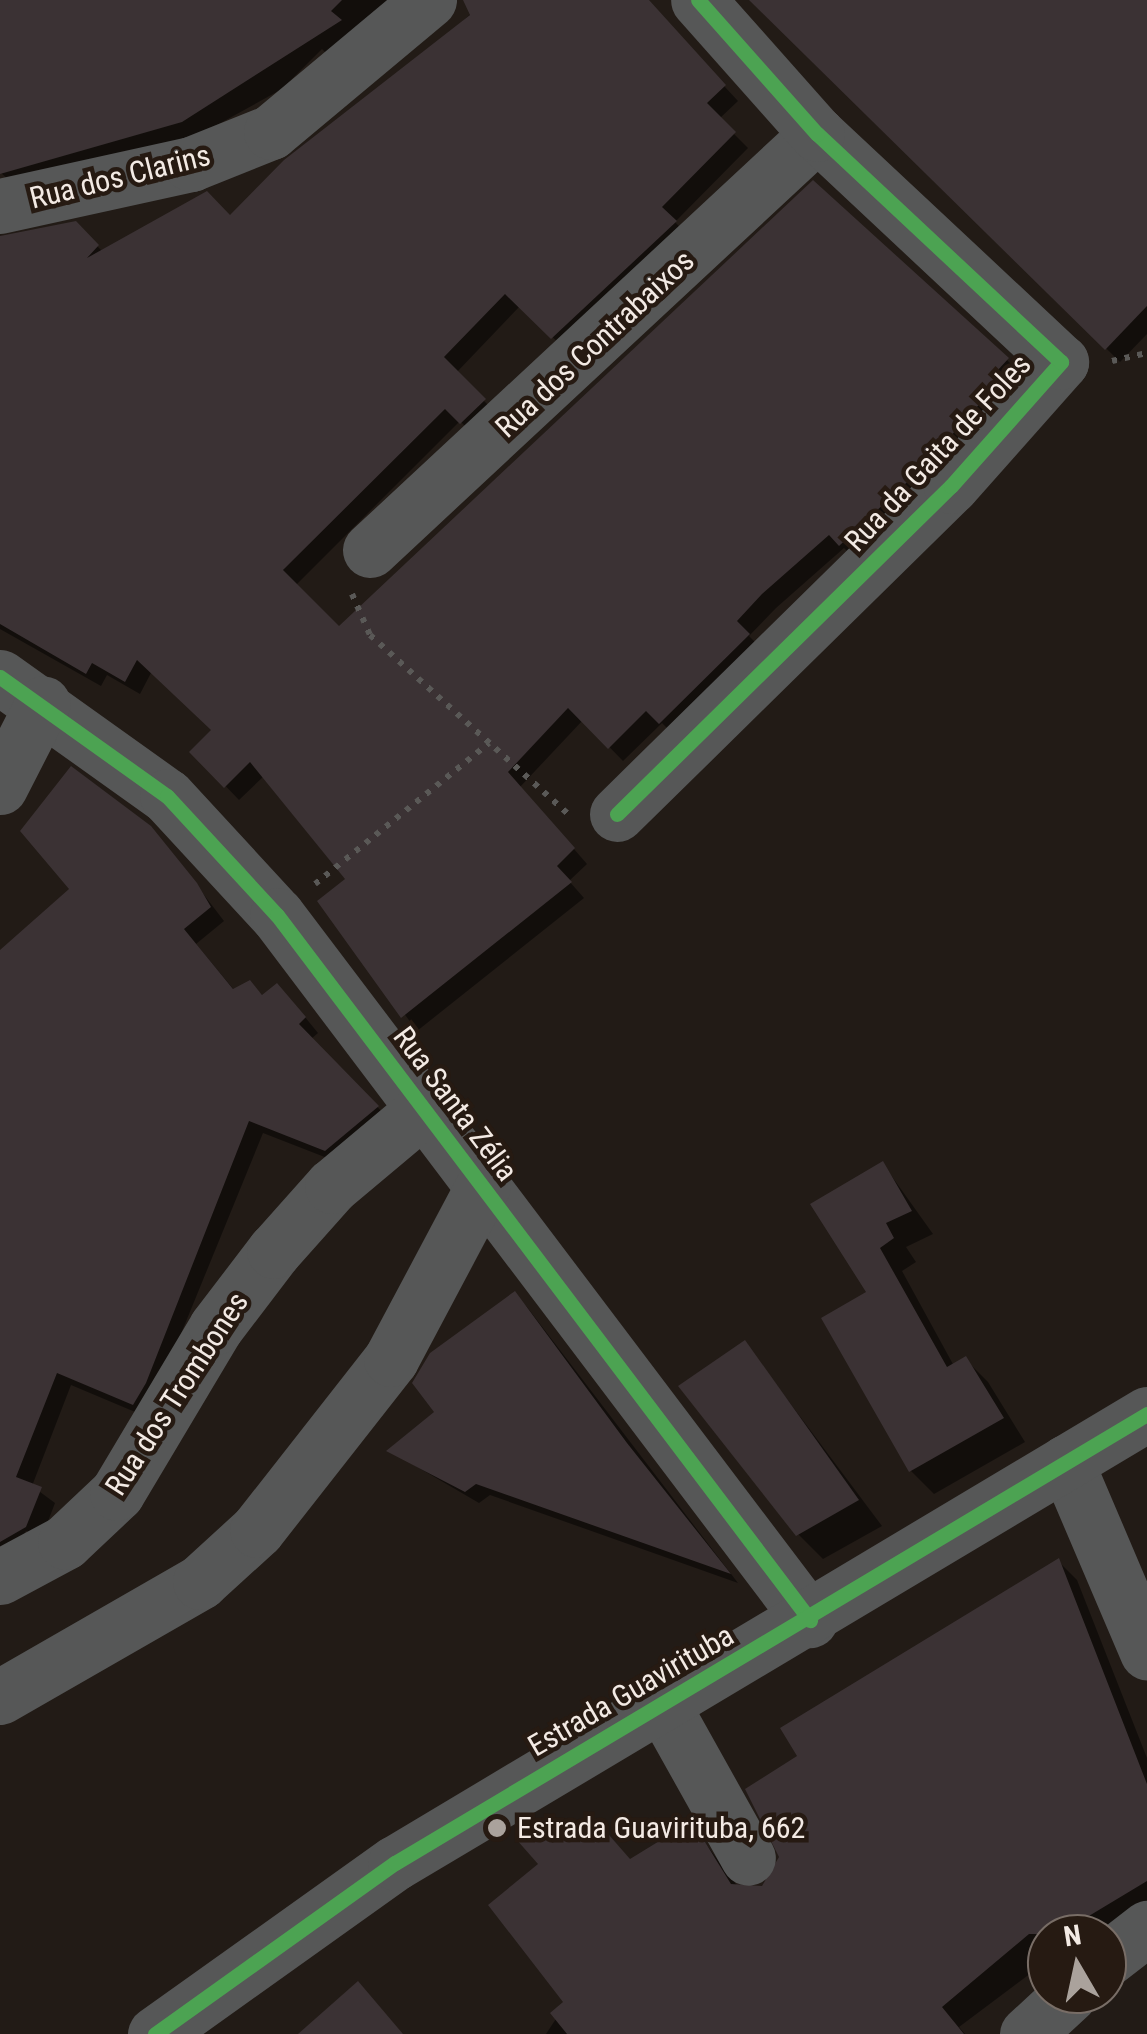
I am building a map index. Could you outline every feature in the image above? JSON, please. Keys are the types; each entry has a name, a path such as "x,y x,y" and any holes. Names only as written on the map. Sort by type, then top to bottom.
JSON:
{"street":[{"name":"Rua dos Clarins","path":"0,206 191,164 271,132 430,0"},
{"name":"Rua da Gaita de Foles","path":"617,814 951,486 1061,362 817,134 698,0"},
{"name":"Rua dos Contrabaixos","path":"370,550 817,134"},
{"path":"0,787 22,690"},
{"name":"Rua Santa Zélia","path":"22,690 166,796 277,915 810,1620"},
{"name":"Rua dos Trombones","path":"0,1577 65,1542 117,1492 216,1327 274,1252 332,1186 425,1108"},
{"path":"0,1697 200,1582 257,1530 391,1359 483,1186"},
{"name":"Estrada Guavirituba","path":"155,2034 395,1862 810,1620 1147,1414"},
{"path":"1066,1462 1147,1652"},
{"path":"662,1704 748,1858"},
{"path":"1127,1944 1147,1928"},
{"path":"1028,2034 1049,2014"}],"path":[{"path":"370,550 350,574 352,602 370,635 566,814 594,821 617,814"},
{"path":"277,915 490,743"}],"building":[{"path":"0,0 342,0 331,11 342,20 182,122 0,174"},
{"path":"463,0 649,0 726,85 707,103 736,132 662,207 677,221 551,339 505,294 444,357 486,399 460,424 445,409 283,570 339,626 813,180 1009,358 997,371 1004,377 920,470 839,546 829,535 762,594 737,621 750,634 659,724 646,711 608,749 568,708 508,772 575,848 557,866 572,882 401,1018 317,901 345,879 250,762 224,788 189,752 211,730 137,660 125,682 92,663 86,674 0,624 0,236 76,221 99,245 87,258 207,191 230,215 284,160 470,15"},
{"path":"749,0 1147,0 1147,306 1105,350"},
{"path":"71,766 151,826 197,883 211,907 184,929 233,989 250,980 262,995 277,983 306,1017 299,1024 379,1106 325,1151 249,1121 146,1383 133,1405 57,1373 16,1477 42,1487 26,1527 0,1542 0,950 69,889 20,831"},
{"path":"883,1161 912,1211 886,1223 894,1238 880,1248 947,1367 966,1356 1004,1418 909,1472 821,1318 866,1292 810,1204"},
{"path":"515,1291 627,1443 731,1574 476,1484 465,1492 386,1451 434,1412 412,1383 430,1353"},
{"path":"745,1340 859,1500 796,1536 678,1386"},
{"path":"1059,1558 1147,1784 1147,1881 1092,1914 1027,1914 1027,1936 942,2007 964,2034 567,2034 550,2013 563,2002 488,1905 538,1864 516,1839 548,1816 569,1840 595,1819 630,1859 692,1821 731,1884 762,1886 779,1857 745,1789 797,1756 780,1728"},
{"path":"358,1981 403,2034 298,2034"}],"cycle path":[{"path":"617,814 951,486 1061,362 817,134 698,0"},
{"path":"0,677 167,796 277,915 810,1620"},
{"path":"155,2034 395,1863 1147,1414"}],"place":[{"name":"Estrada Guavirituba, 662","path":"497,1828"}]}
